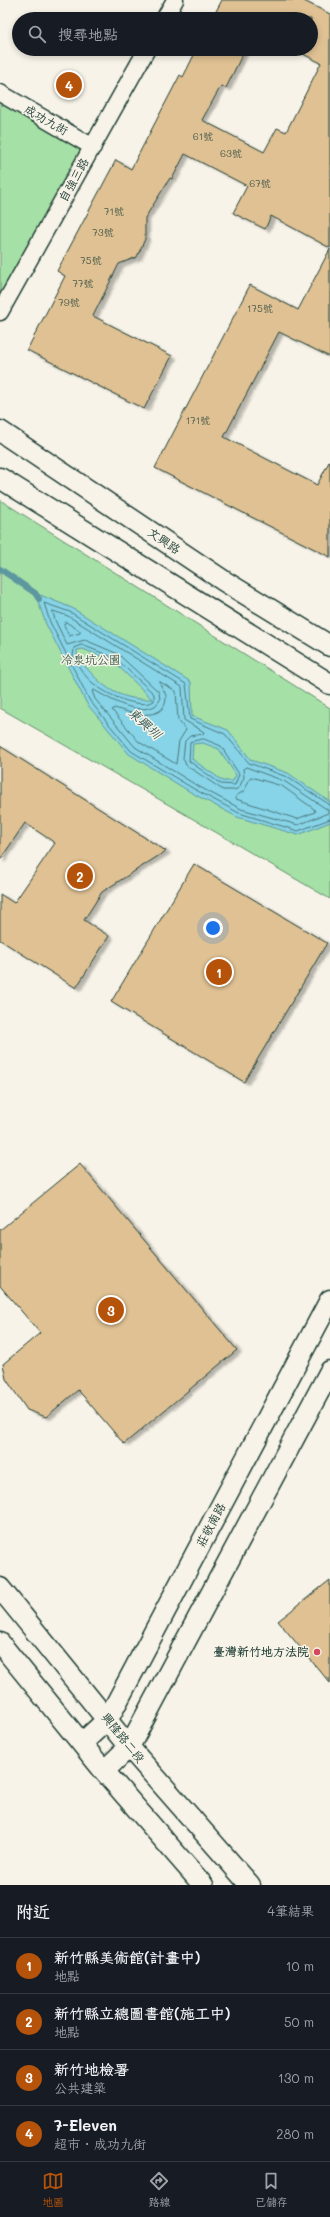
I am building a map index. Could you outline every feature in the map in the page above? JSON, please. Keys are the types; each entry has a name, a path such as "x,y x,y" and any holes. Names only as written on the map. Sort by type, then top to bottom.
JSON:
{"street":[{"path":"168,12 175,0"},
{"name":"自強三路","path":"0,312 143,56"},
{"name":"成功九街","path":"0,93 92,147"},
{"name":"文興路","path":"0,430 224,581 330,646"},
{"path":"0,478 330,684"},
{"name":"莊敬南路","path":"82,1743 108,1719 330,1300"},
{"path":"104,1770 129,1747 330,1371"},
{"name":"興隆路二段","path":"0,1588 108,1719 129,1747 250,1885"},
{"path":"0,1643 104,1770 203,1885"}],"green space":[{"path":"0,93 93,147 0,312"},
{"name":"冷泉坑公園","path":"0,500 330,708 330,899 0,708"}],"water":[{"path":"35,593 72,608 191,682 192,716 228,730 251,760 288,773 330,802 330,822 298,835 237,817 192,793 129,754 87,704 46,624","holes":["83,649 113,661 152,699 128,697 108,688 92,674 77,656 77,650","203,743 219,749 236,775 233,781 223,781 192,759 193,744"]}],"building":[{"path":"222,0 302,0 330,14 330,248 271,216 265,229 233,213 247,186 185,154 172,179 170,178 145,218 145,239 137,257 119,264 93,316 172,356 144,409 27,350 65,276 57,271 116,160 131,169 180,75 183,77 194,56 242,56 226,88 221,86 202,120 264,152 277,128 286,132 321,63 307,56 318,56 318,12 216,12"},
{"path":"330,249 330,357 279,332 224,437 317,485 330,460 330,557 155,468 250,285 298,310"},
{"path":"0,746 166,851 102,892 84,920 109,936 76,988 0,940 0,894 14,903 55,843 25,823 0,860"},
{"path":"194,864 327,943 244,1082 111,1002"},
{"path":"80,1164 237,1350 124,1444 78,1390 46,1417 27,1410 6,1379 3,1364 40,1333 0,1286 0,1230"},
{"name":"臺灣新竹地方法院","path":"330,1580 330,1683 278,1621"}],"waterway":[{"name":"東興圳","path":"0,569 35,593 39,599"}],"place":[{"name":"7-Eleven","path":"69,85"},
{"name":"新竹縣立總圖書館(施工中)","path":"80,876"},
{"name":"新竹縣美術館(計畫中)","path":"219,972"},
{"name":"新竹地檢署","path":"111,1310"},
{"name":"臺灣新竹地方法院","path":"317,1652"}]}
